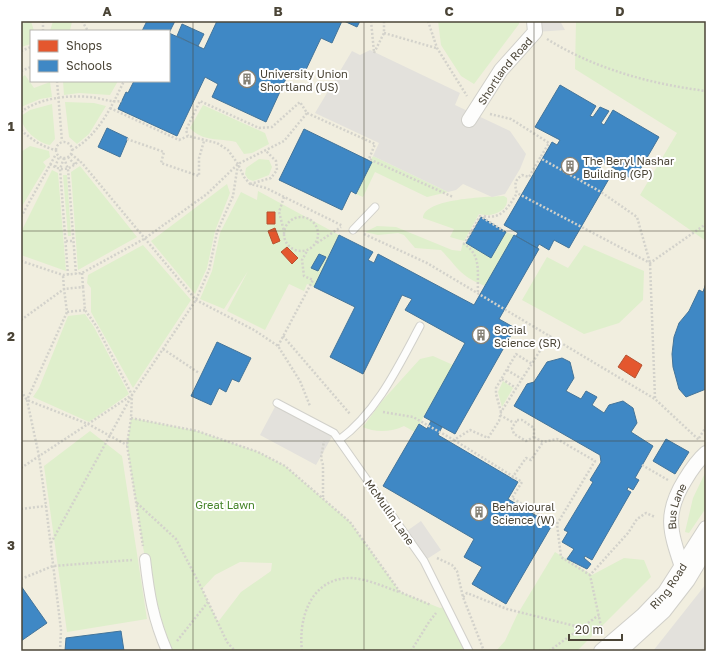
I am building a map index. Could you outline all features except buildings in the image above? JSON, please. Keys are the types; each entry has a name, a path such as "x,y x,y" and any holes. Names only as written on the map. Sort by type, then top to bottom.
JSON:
{"street":[{"name":"Shortland Road","path":"469,120 501,70 534,26"},
{"name":"Bus Lane","path":"682,567 672,537 670,523 671,508 680,488 696,464 706,453"},
{"name":"Ring Road","path":"601,651 655,604 682,567 706,528"},
{"name":"Ring Road","path":"620,651 664,611 688,580 706,550"},
{"path":"146,559 149,594 155,619 171,648"}],"lane":[{"path":"352,230 375,207"},
{"path":"339,440 361,419 381,396 420,326"},
{"name":"McMullin Lane","path":"277,403 334,433 424,562 444,607 469,651"}],"path":[{"path":"82,21 87,30"},
{"path":"371,21 374,53 384,33 384,21"},
{"path":"428,21 437,48 466,96"},
{"path":"534,26 566,52 610,70 682,88 706,91"},
{"path":"384,33 437,48"},
{"path":"57,82 62,141"},
{"path":"62,141 58,143 55,150 59,157 64,158 68,157 72,150 91,136 110,108 123,82"},
{"path":"21,112 40,102 59,98 97,98 113,102 122,100"},
{"path":"188,136 186,130 200,101 259,128 272,127 300,102 307,113 375,144 368,159 453,197"},
{"path":"50,544 132,395 196,300 209,270 217,232 233,196 238,164 228,150 217,143 188,136 179,140 110,108"},
{"path":"21,261 63,275 82,273 144,239 207,194 238,164 266,151 284,140 307,113"},
{"path":"493,116 511,119 549,143 529,177 522,176 517,179 514,186 517,193 650,263"},
{"path":"21,130 31,140 43,147 55,150"},
{"path":"127,139 164,152 161,163 199,176 198,158 204,141"},
{"path":"62,141 67,142 72,150"},
{"path":"250,184 271,178 277,170 276,161 266,151"},
{"path":"21,217 56,154"},
{"path":"71,154 79,160 196,300 254,330 278,346 300,381 310,406 304,417"},
{"path":"55,167 59,157"},
{"path":"68,157 75,165"},
{"path":"64,158 68,169 76,274"},
{"path":"64,158 60,169 68,275"},
{"path":"540,158 601,192 637,217 650,263 655,399"},
{"path":"50,164 60,169 68,169 75,165 79,160"},
{"path":"480,216 492,218 507,211 517,193"},
{"path":"284,197 280,212 284,231 284,240 290,247 299,252 307,251"},
{"path":"480,216 504,231"},
{"path":"480,216 464,244 472,249 477,256 479,293 655,399 698,440"},
{"path":"284,231 290,221 301,217 310,219 317,227 319,235 316,243"},
{"path":"650,263 706,224"},
{"path":"278,346 313,280 304,276 302,260 307,251 316,243 342,226"},
{"path":"66,241 74,241"},
{"path":"21,579 53,566 146,559 127,445 131,418 132,395 97,327 85,310 82,273"},
{"path":"27,400 67,312 63,275"},
{"path":"21,320 64,289 83,287"},
{"path":"67,312 85,310"},
{"path":"454,440 470,430 488,438 499,421 501,414 516,388 550,335"},
{"path":"283,336 348,414 361,419 382,412 398,413 413,417 454,440 522,482 512,498 557,524"},
{"path":"163,349 200,372"},
{"path":"514,423 501,414 496,388 516,354 532,364"},
{"path":"507,370 522,379"},
{"path":"502,379 516,388"},
{"path":"21,391 27,400 39,456 61,630 60,651"},
{"path":"21,468 132,395"},
{"path":"27,400 88,424 127,445"},
{"path":"131,418 197,431 258,452 286,466 324,497 350,522 400,592"},
{"path":"517,420 522,420 534,428 534,437 526,441 514,434 512,428 514,423 517,420"},
{"path":"324,497 323,465 321,458 326,429"},
{"path":"463,597 468,593 507,609 582,627 603,634 590,575 561,557 557,524 595,461 557,439 542,442 534,437"},
{"path":"513,477 523,460 526,458 531,460 542,442"},
{"path":"642,465 672,483"},
{"path":"136,503 176,539 227,642 236,651"},
{"path":"21,509 46,506"},
{"path":"590,575 628,533 637,519 646,513 656,518"},
{"path":"424,562 433,556 452,565 457,571 463,597 484,651"},
{"path":"302,651 301,638 306,606 318,591 332,581 352,578 444,607 429,622 411,651"},
{"path":"171,648 208,602"},
{"path":"549,651 599,615"}],"shaded area":[{"path":"21,21 706,21 706,651 21,651"},
{"path":"534,21 560,21 565,30 535,32"},
{"path":"370,50 460,93 455,105 510,131 526,154 520,169 505,194 492,197 463,184 456,190 448,192 373,156 379,143 315,113 352,51 360,55"},
{"path":"277,403 334,433 316,465 260,435"},
{"path":"421,521 441,550 424,561 404,533"},
{"path":"706,584 706,651 653,651"}],"green space":[{"path":"31,21 34,30 30,30 30,44 21,47 21,24"},
{"path":"53,21 72,22 70,30 50,30"},
{"path":"438,21 519,21 519,24 474,84 461,76 441,45"},
{"path":"576,21 706,21 706,241 640,195 677,133 575,69"},
{"path":"25,75 34,88 50,82 52,97 40,99 21,107 21,78"},
{"path":"63,82 117,82 110,95 79,93 64,95"},
{"path":"65,102 94,103 106,106 89,134 77,144 69,137"},
{"path":"52,104 55,139 50,145 45,144 31,135 24,126 21,116 30,110"},
{"path":"203,105 265,133 269,144 252,153 244,154 236,142 200,136 190,128"},
{"path":"30,146 49,151 50,157 43,162 46,166 21,208 21,152"},
{"path":"373,156 448,192 427,197 375,172 363,197 356,194 372,162 370,161"},
{"path":"259,159 269,160 272,167 269,175 253,181 248,179 245,174 246,168"},
{"path":"80,166 137,237 78,270 71,172"},
{"path":"52,170 58,173 66,271 21,255 21,232"},
{"path":"63,175 67,175 71,236 68,236"},
{"path":"227,184 230,193 215,231 207,268 195,294 151,241"},
{"path":"258,191 339,235 314,287 307,284 304,291 289,284 265,330 227,311 248,271 224,309 200,299 212,271 220,233 241,192 257,200"},
{"path":"504,196 507,198 505,207 494,214 479,214 464,241 450,237 454,229 423,218 426,211 434,206 445,203 472,198"},
{"path":"377,226 396,227 452,250 461,251 463,242 491,258 506,232 514,235 485,286 465,275 441,250 415,248 404,235 398,233 378,235 365,232"},
{"path":"143,245 191,300 133,388 91,312 91,288 87,283 88,275"},
{"path":"584,245 644,271 643,300 619,323 584,334 522,300 547,257 568,268"},
{"path":"85,314 94,327 129,394 89,422 33,397 39,388 68,316"},
{"path":"433,356 453,365 415,432 404,426 394,430 384,431 363,427 382,401 420,359"},
{"path":"503,381 513,388 502,407 498,392"},
{"name":"Great Lawn","path":"131,418 197,431 258,452 285,466 350,522 400,592 440,608 448,606 469,651 167,651 145,559 127,445","holes":["240,562 272,563 271,571 241,592 218,622 202,589 215,575"]},
{"path":"90,431 122,456 147,619 67,632 44,466"},
{"path":"706,471 706,508 689,533 685,532 693,498"},
{"path":"555,552 592,575 624,558 644,560 651,577 577,651 496,651 505,641 517,615"}],"place":[{"name":"University Union Shortland (US)","path":"247,79"},
{"name":"The Beryl Nashar Building (GP)","path":"570,166"},
{"name":"Social Science (SR)","path":"481,335"},
{"name":"Behavioural Science (W)","path":"479,512"}]}
